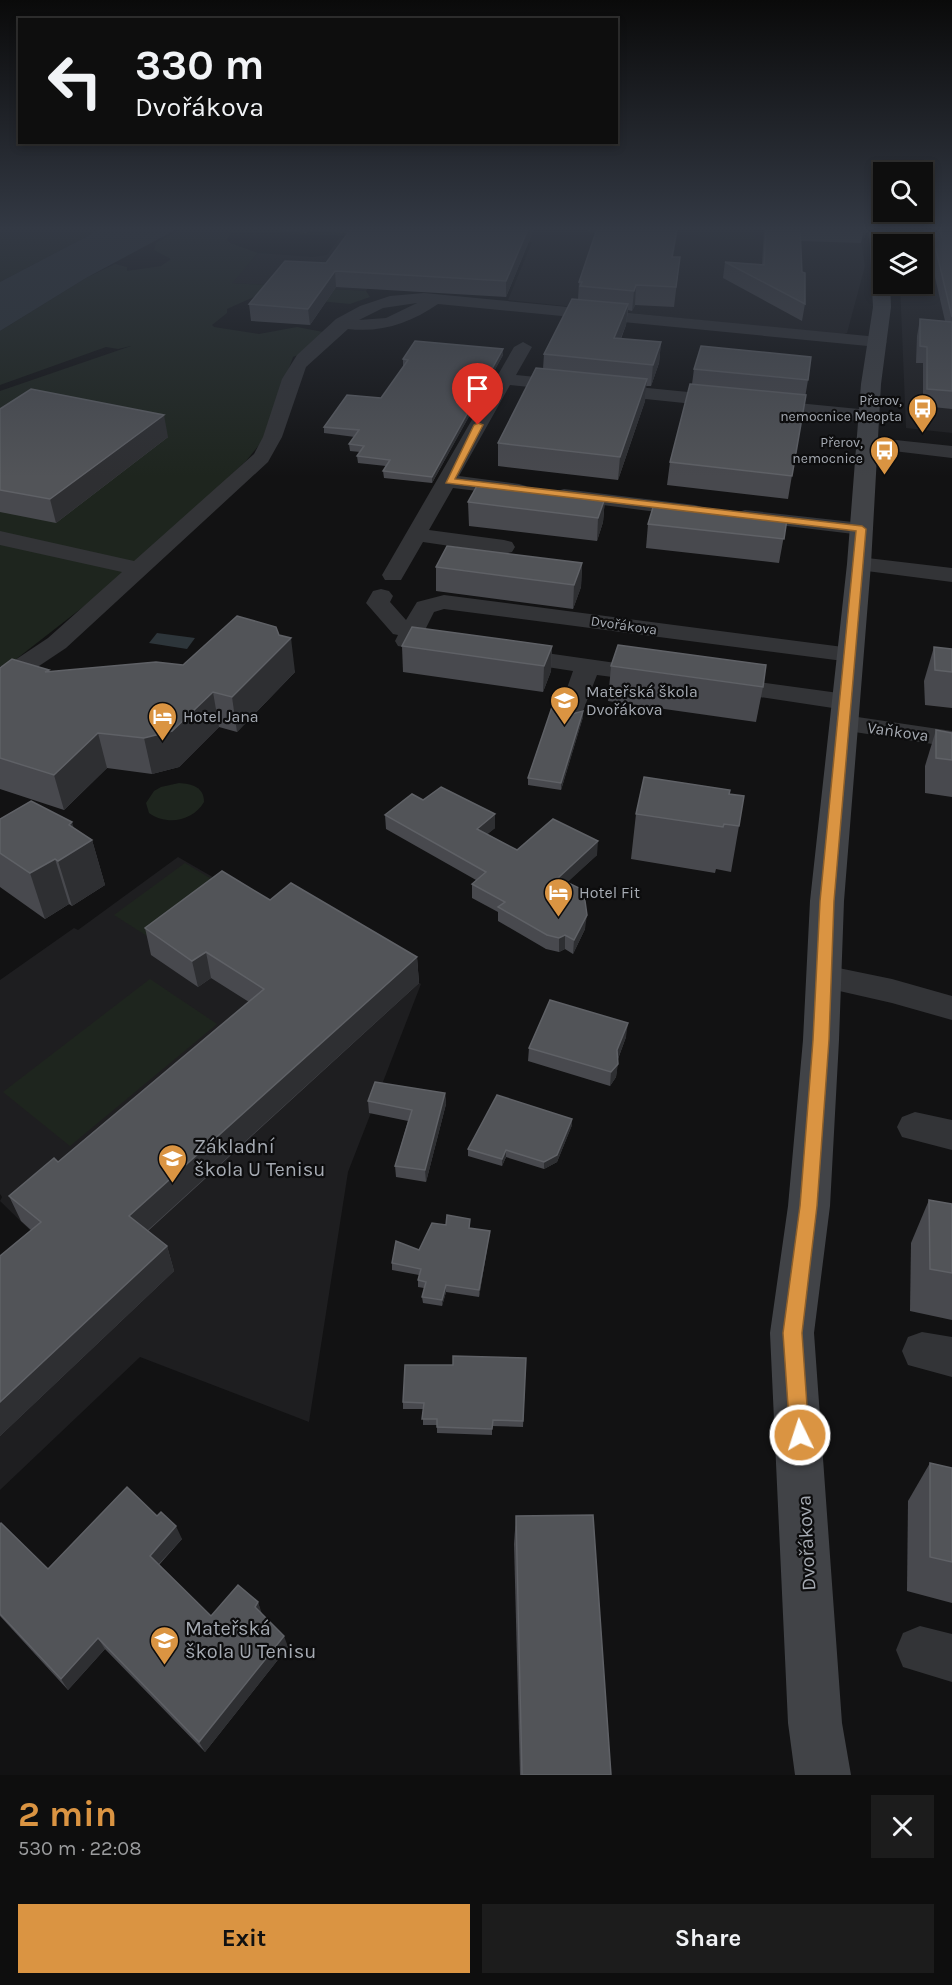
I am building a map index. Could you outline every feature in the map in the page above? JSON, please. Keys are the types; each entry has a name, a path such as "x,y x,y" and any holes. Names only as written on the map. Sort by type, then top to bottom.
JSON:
{"main road":[{"name":"Dvořákova","path":"823,1775 815,1724 792,1333 809,1206 827,901 859,564 868,430 881,312"}],"street":[{"path":"0,681 57,643 261,458 273,442 279,411 297,366 342,323 362,312"},
{"path":"342,323 373,326 390,324 412,312"},
{"path":"567,312 878,342"},
{"path":"393,575 449,481 523,346"},
{"path":"505,379 952,442"},
{"path":"868,430 952,452"},
{"path":"449,481 862,529"},
{"path":"416,535 504,547"},
{"path":"0,537 140,569"},
{"path":"859,564 952,575"},
{"path":"381,596 378,603 401,629 412,631 407,640 452,647"},
{"name":"Dvořákova","path":"412,631 425,607 444,602 851,655"},
{"path":"486,652 688,680 845,713"},
{"path":"572,711 587,666"},
{"name":"Vaňkova","path":"845,713 952,739"},
{"path":"824,977 892,991 952,1008"},
{"path":"915,1127 952,1135"}],"shaded area":[{"path":"0,312 31,312 0,331"},
{"path":"31,312 227,312 212,325 214,327 259,334 297,327 323,332 305,352 293,357 264,439 246,461 119,579 6,667 0,666 0,391 131,346 118,349 106,347 0,385 0,331"},
{"path":"620,312 853,312 847,333 840,335"},
{"path":"901,312 952,312 952,433 906,428"},
{"path":"157,633 195,638 187,649 149,643"},
{"path":"179,783 193,785 202,793 204,802 193,814 171,820 149,813 146,803 154,791"},
{"name":"Základní škola U Tenisu","path":"178,857 223,883 219,888 291,906 421,984 348,1172 309,1422 140,1357 0,1490 0,1287 46,1246 0,1201 2,1197 0,1194 0,980 74,928 78,930"},
{"path":"185,863 218,883 147,936 114,915"},
{"path":"150,979 217,1024 70,1146 3,1092"}],"building":[{"path":"565,312 625,312 614,338 661,342 653,365 544,354"},
{"path":"920,319 952,322 952,391 927,389 927,347 920,346"},
{"path":"415,341 503,349 432,477 383,471 390,460 357,456 364,446 349,444 359,430 324,427 347,395 381,398 408,360 403,359"},
{"path":"701,346 811,357 808,380 694,369"},
{"path":"536,368 647,379 620,457 498,443"},
{"path":"690,384 806,395 792,476 670,462"},
{"path":"31,389 164,415 50,499 0,490 0,409"},
{"path":"478,484 605,498 598,518 468,502"},
{"path":"654,504 787,519 784,539 648,524"},
{"path":"447,546 582,563 574,585 436,567"},
{"path":"237,616 276,627 279,635 291,638 232,697 213,692 172,731 144,738 98,733 54,775 0,758 0,668 12,659 49,670 45,672 156,662 183,665"},
{"path":"412,627 552,646 544,666 402,646"},
{"path":"618,645 766,665 763,687 611,666"},
{"path":"934,647 952,649 952,672 935,670"},
{"path":"553,704 572,714 583,711 561,783 528,778"},
{"path":"936,730 952,733 952,760 936,758"},
{"path":"644,777 730,790 729,794 744,796 739,826 724,824 723,827 636,814"},
{"path":"441,787 495,814 477,829 517,850 553,819 598,841 558,878 579,888 585,901 587,915 574,940 565,935 559,938 547,935 498,907 505,902 472,884 486,872 385,815 412,794 423,800"},
{"path":"31,801 72,822 69,825 92,840 58,861 55,859 30,873 0,853 0,819"},
{"path":"222,871 270,900 291,883 417,957 129,1216 167,1246 0,1402 0,1256 41,1222 9,1196 54,1158 58,1162 264,989 206,952 192,961 145,928"},
{"path":"550,1000 628,1023 617,1050 618,1064 611,1072 529,1048"},
{"path":"375,1082 445,1093 425,1170 395,1166 412,1110 368,1101"},
{"path":"497,1095 572,1119 557,1155 544,1162 506,1150 502,1159 468,1149"},
{"path":"929,1200 952,1204 952,1273 930,1269"},
{"path":"447,1215 470,1219 469,1228 490,1231 479,1290 446,1285 442,1300 422,1297 426,1282 418,1280 421,1269 392,1263 396,1241 419,1250 432,1223 446,1225"},
{"path":"453,1356 526,1358 523,1421 493,1420 492,1429 437,1427 437,1419 422,1419 424,1403 403,1402 405,1365 453,1365"},
{"path":"930,1463 952,1468 952,1562 930,1557"},
{"path":"127,1487 157,1516 161,1512 176,1526 150,1556 211,1616 238,1585 258,1602 255,1607 284,1636 199,1742 98,1638 61,1679 0,1614 1,1523 48,1569"},
{"path":"593,1515 611,1775 522,1775 516,1516"}],"place":[{"name":"Přerov, nemocnice Meopta","path":"923,434"},
{"name":"Přerov, nemocnice","path":"884,476"},
{"name":"Mateřská škola Dvořákova","path":"565,726"},
{"name":"Hotel Jana","path":"162,742"},
{"name":"Hotel Fit","path":"558,918"},
{"name":"Základní škola U Tenisu","path":"173,1184"},
{"name":"Mateřská škola U Tenisu","path":"164,1666"}],"route":[{"path":"478,425 449,481 862,529 827,901 821,1040 809,1206 792,1333 800,1435"}]}
